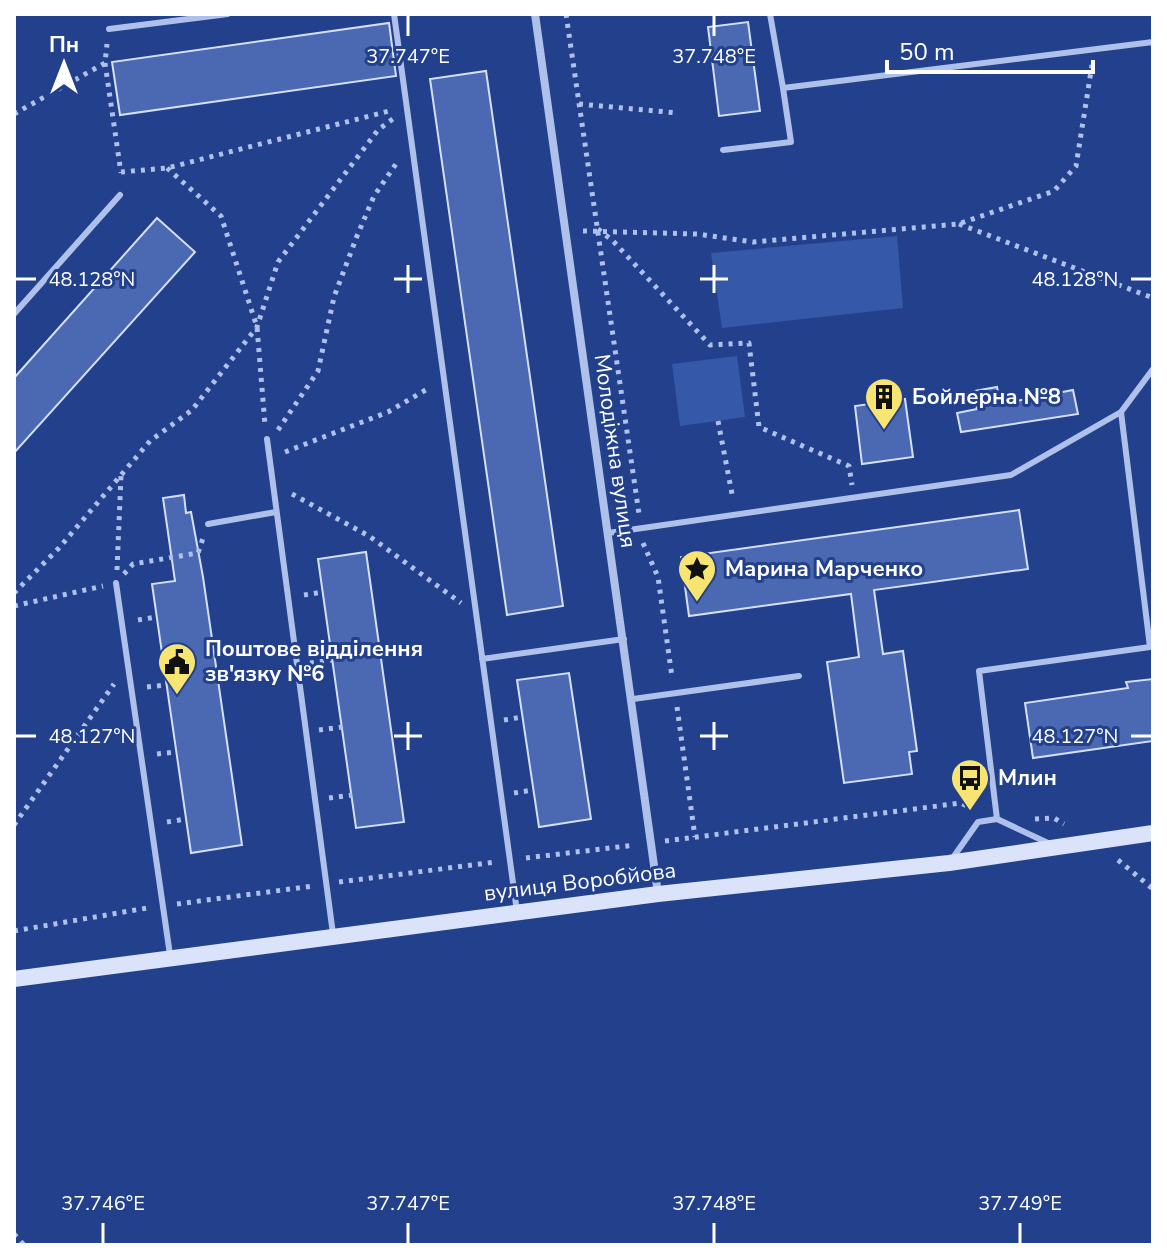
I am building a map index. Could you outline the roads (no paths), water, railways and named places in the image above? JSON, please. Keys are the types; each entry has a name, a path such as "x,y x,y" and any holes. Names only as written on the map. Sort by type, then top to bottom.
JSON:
{"main road":[{"name":"вулиця Воробйова","path":"14,979 658,894 949,863 1153,833"}],"street":[{"name":"Молодіжна вулиця","path":"535,14 658,894"}],"lane":[{"path":"109,29 228,14"},
{"path":"394,14 517,912"},
{"path":"723,150 791,142 770,14"},
{"path":"783,88 1153,42"},
{"path":"14,314 120,195"},
{"path":"608,533 1011,475 1121,412 1153,369"},
{"path":"997,819 979,671 1150,647 1121,412"},
{"path":"267,439 334,937"},
{"path":"208,524 276,512"},
{"path":"116,583 171,959"},
{"path":"482,659 624,639"},
{"path":"633,699 799,676"},
{"path":"949,863 978,822 997,819 1055,846"}],"place":[{"name":"Бойлерна №8","path":"884,431"},
{"name":"Марина Марченко","path":"697,603"},
{"name":"Поштове відділення зв'язку №6","path":"177,696"},
{"name":"Млин","path":"970,812"}]}
